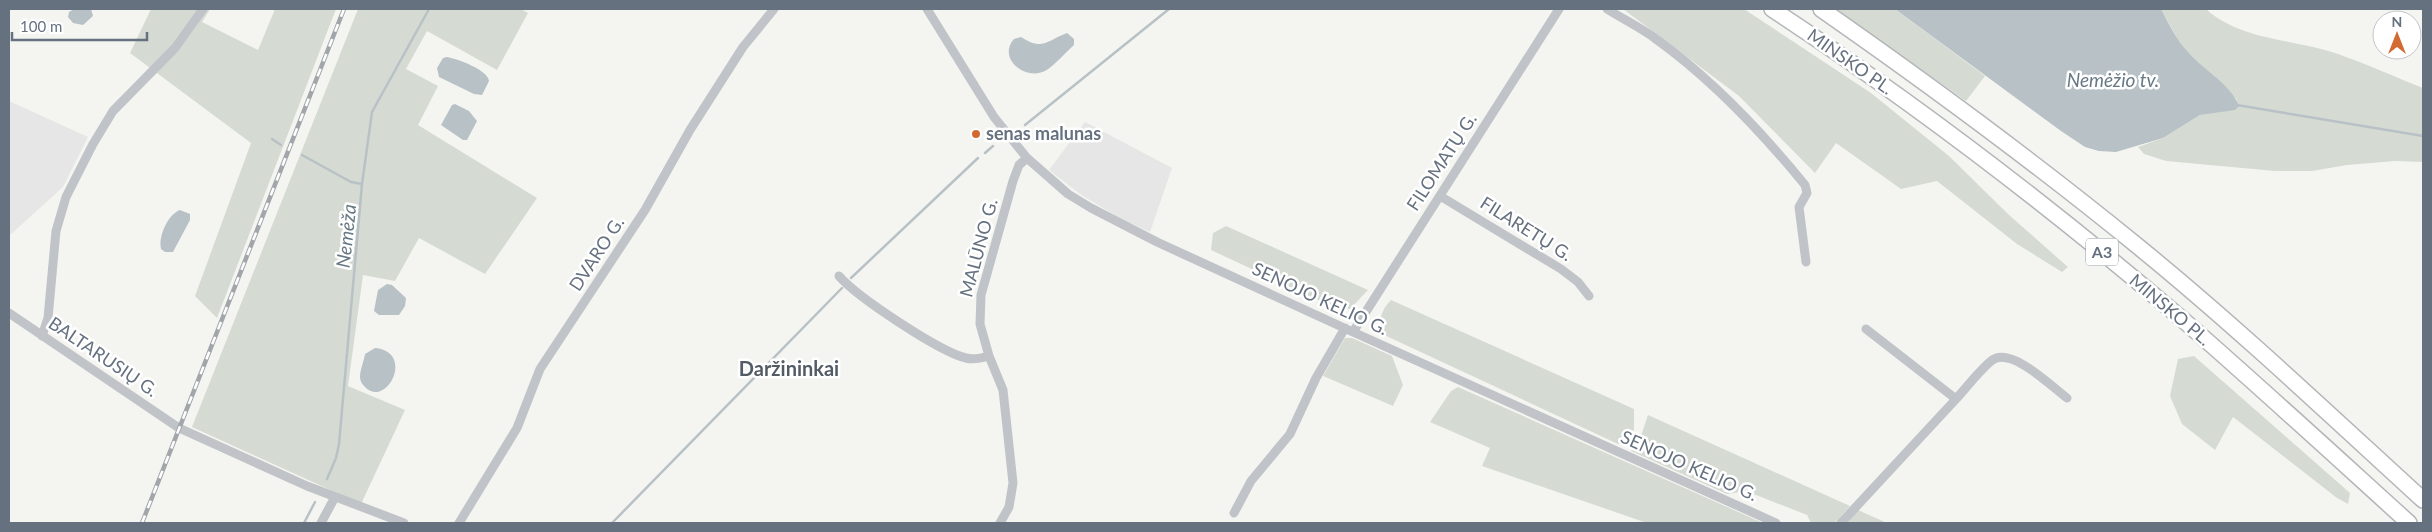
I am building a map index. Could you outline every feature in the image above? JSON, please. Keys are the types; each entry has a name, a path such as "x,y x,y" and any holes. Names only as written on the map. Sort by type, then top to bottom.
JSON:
{"highway":[{"name":"MINSKO PL.","path":"1772,9 1966,146 2106,256 2251,379 2409,523"},
{"name":"MINSKO PL.","path":"1821,9 1959,107 2141,249 2423,500"}],"street":[{"path":"42,336 48,318 56,231 60,211 80,168 113,110 175,48 202,9"},
{"name":"DVARO G.","path":"459,523 517,428 540,369 645,210 690,130 743,47 774,9"},
{"name":"SENOJO KELIO G.","path":"927,9 994,116 1027,158 1068,194 1091,208 1157,242 1776,523"},
{"name":"FILOMATŲ G.","path":"1234,513 1262,465 1290,434 1316,378 1440,196 1559,9"},
{"path":"1607,9 1656,38 1732,102 1777,150 1805,186 1807,192 1799,207 1806,262"},
{"name":"MALŪNO G.","path":"1000,523 1009,507 1013,483 1004,390 989,356 980,324 982,295 1018,165 1027,158"},
{"name":"FILARETŲ G.","path":"1440,196 1561,268 1578,282 1588,296"},
{"path":"839,276 855,292 896,320 945,349 964,358 989,356"},
{"name":"BALTARUSIŲ G.","path":"9,313 179,428 216,447 335,498 404,523"},
{"path":"1866,329 1956,399"},
{"path":"1841,523 1992,360 2000,357 2019,361 2067,398"},
{"path":"322,523 335,498"}],"shaded area":[{"path":"151,9 210,9 202,22 258,50 275,9 336,9 217,318 195,296 251,143 130,53"},
{"path":"358,9 521,9 528,13 497,70 427,31 406,69 438,86 418,125 537,198 485,274 419,238 395,281 363,275 348,386 405,410 361,504 192,427"},
{"path":"1623,9 1744,9 1871,93 1949,156 2008,214 2068,267 2062,272 2017,244 1937,181 1901,189 1836,143 1815,173 1739,96"},
{"path":"1835,9 1895,9 1985,76 1966,101"},
{"path":"2161,9 2206,9 2220,20 2235,27 2269,38 2338,54 2423,88 2423,162 2395,161 2347,165 2312,171 2275,171 2166,161 2144,154 2138,147 2163,138 2200,115 2215,112 2237,100 2188,53 2177,38"},
{"path":"9,101 88,137 63,187 9,236"},
{"path":"1085,122 1172,168 1150,232 1123,220 1080,194 1049,170"},
{"path":"1226,226 1368,290 1350,309 1337,309 1211,250 1213,233"},
{"path":"1391,300 1634,409 1634,429 1628,442 1618,444 1382,334 1381,316"},
{"path":"1345,338 1352,338 1392,356 1403,385 1393,406 1323,376"},
{"path":"2194,356 2350,493 2348,504 2337,498 2233,417 2215,450 2182,424 2170,396 2178,359"},
{"path":"1458,387 1763,523 1647,523 1482,466 1490,448 1430,422 1451,391"},
{"path":"1648,415 1850,506 1835,523 1811,523 1807,515 1746,491 1727,494 1631,451 1642,433"},
{"path":"1858,510 1887,523 1847,523"}],"water":[{"path":"74,9 91,9 93,16 83,25 73,23 68,17 69,12"},
{"name":"Nemėžio tv.","path":"1895,9 2161,9 2184,47 2194,59 2229,90 2239,106 2235,110 2200,115 2163,138 2116,152 2099,151 2085,147 2061,131"},
{"path":"1067,33 1074,39 1074,45 1045,71 1029,73 1016,66 1011,60 1010,46 1014,39 1021,37 1040,44"},
{"path":"447,57 472,66 484,73 489,81 482,95 474,94 439,77 437,68 443,58"},
{"path":"455,104 469,111 477,121 467,140 463,140 441,125 452,105"},
{"path":"180,210 190,214 190,220 173,252 165,252 161,249 160,244 165,226 172,216"},
{"path":"387,284 392,285 406,298 405,306 399,315 379,315 374,311 378,290"},
{"path":"375,348 387,352 394,359 395,368 393,377 388,385 381,391 373,392 364,386 360,377 365,354"}],"waterway":[{"name":"Nemėža","path":"327,479 336,458 339,444 362,184 372,112 429,9"},
{"path":"1025,125 1169,9"},
{"path":"2237,105 2423,136"},
{"path":"272,139 281,145"},
{"path":"985,153 993,146"},
{"path":"302,155 351,182 362,184"},
{"path":"851,278 978,158"},
{"path":"612,523 842,288"},
{"name":"Nemėža","path":"304,523 315,502"}],"railway":[{"path":"142,523 344,9"}],"place":[{"name":"senas malunas","path":"976,134"}],"district":[{"name":"Daržininkai","path":"789,369"}]}
